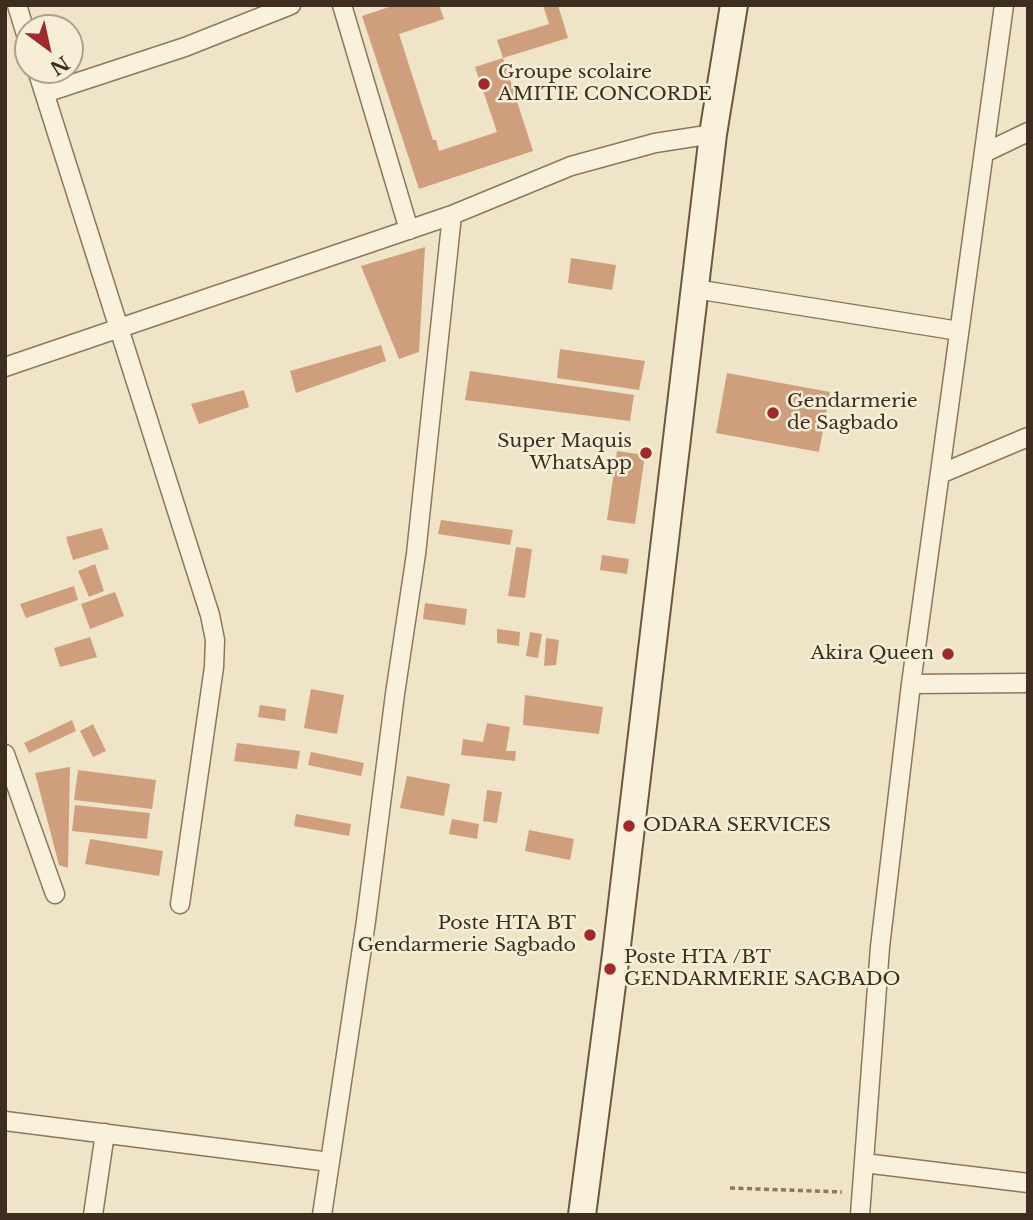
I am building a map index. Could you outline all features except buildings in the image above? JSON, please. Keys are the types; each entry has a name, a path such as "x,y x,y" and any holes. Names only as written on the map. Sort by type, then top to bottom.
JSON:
{"street":[{"path":"45,93 185,47 291,5"},
{"path":"342,5 409,230"},
{"path":"582,1215 616,954 713,134 734,5"},
{"path":"860,1215 880,947 911,684 1004,5"},
{"path":"42,84 121,329 210,615 215,640 214,667 180,904"},
{"path":"984,153 1028,132"},
{"path":"5,366 452,215 601,156 655,143 713,134"},
{"path":"322,1215 366,921 416,554 452,215"},
{"path":"695,289 959,331"},
{"path":"940,474 1028,437"},
{"path":"911,684 1028,683"},
{"path":"5,754 55,894"},
{"path":"5,1121 330,1162"},
{"path":"93,1215 105,1133"},
{"path":"864,1163 1028,1183"}],"path":[{"path":"730,1188 861,1193"}],"place":[{"name":"Groupe scolaire AMITIE CONCORDE","path":"484,84"},
{"name":"Gendarmerie de Sagbado","path":"773,413"},
{"name":"Super Maquis WhatsApp","path":"646,453"},
{"name":"Akira Queen","path":"948,654"},
{"name":"ODARA SERVICES","path":"629,826"},
{"name":"Poste HTA BT Gendarmerie Sagbado","path":"590,935"},
{"name":"Poste HTA /BT GENDARMERIE SAGBADO","path":"610,969"}]}
